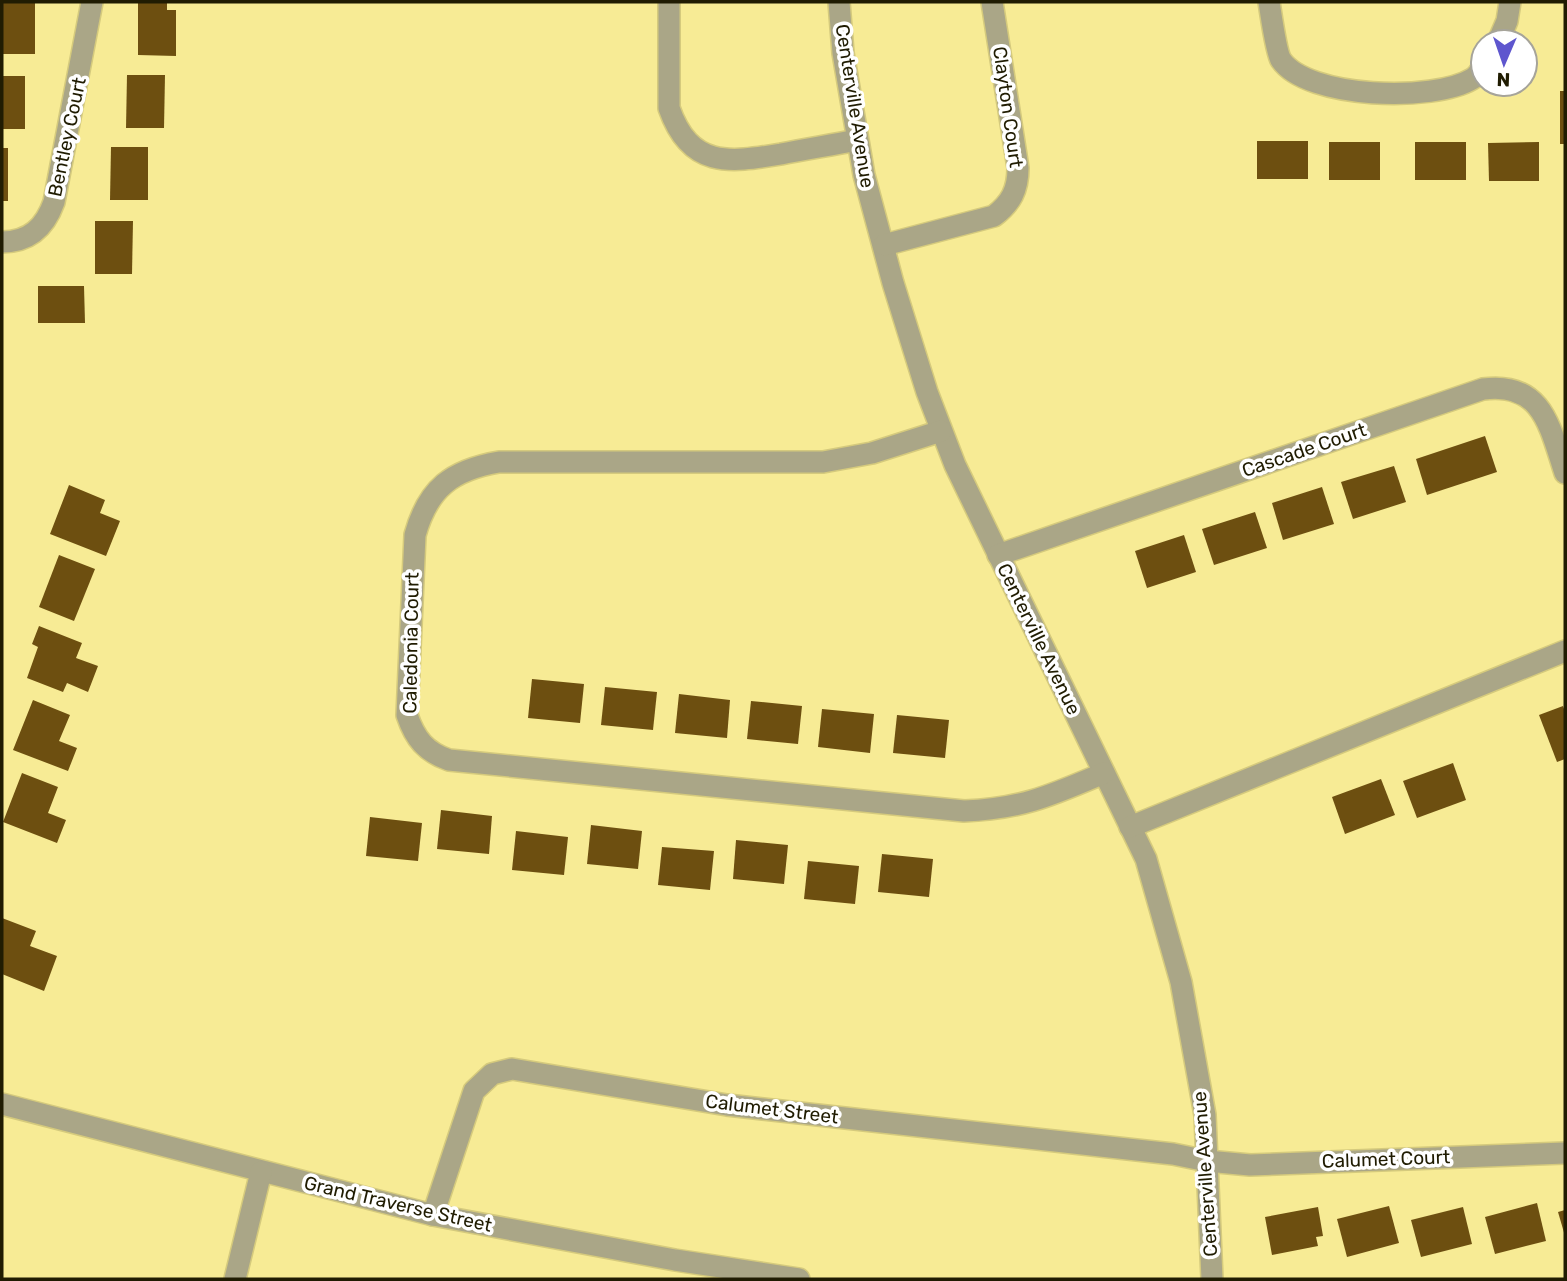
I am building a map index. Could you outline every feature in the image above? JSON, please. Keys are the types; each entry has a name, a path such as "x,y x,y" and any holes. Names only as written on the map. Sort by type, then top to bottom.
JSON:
{"street":[{"name":"Bentley Court","path":"2,242 28,237 40,229 48,218 54,202 92,2"},
{"path":"669,2 669,108 680,131 698,150 713,157 741,161 857,140"},
{"name":"Centerville Avenue","path":"839,2 843,53 864,175 927,392 955,465 1146,859 1181,982 1205,1115 1212,1279"},
{"name":"Clayton Court","path":"884,245 994,216 1006,207 1014,194 1018,184 1018,169 992,2"},
{"path":"1269,2 1280,59 1301,78 1349,92 1402,93 1446,88 1469,80"},
{"path":"1504,28 1510,2"},
{"name":"Cascade Court","path":"998,555 1483,389 1499,387 1518,391 1535,402 1547,418 1565,473"},
{"name":"Caledonia Court","path":"942,430 872,453 823,462 499,462 474,466 457,474 442,485 429,500 420,516 415,535 407,715 412,733 426,749 449,760 964,811 1020,806 1104,773"},
{"path":"1130,827 1565,651"},
{"name":"Calumet Street","path":"433,1215 474,1091 492,1074 512,1069 727,1105 1174,1154 1207,1161"},
{"name":"Grand Traverse Street","path":"2,1104 433,1215 674,1261 799,1279"},
{"name":"Calumet Court","path":"1207,1161 1250,1164 1565,1153"},
{"path":"235,1279 261,1172"}],"building":[{"path":"2,2 35,2 35,54 2,54"},
{"path":"138,2 167,3 167,10 176,10 176,56 138,55"},
{"path":"127,75 165,75 164,128 126,128"},
{"path":"2,76 25,76 25,129 2,129"},
{"path":"1560,91 1565,91 1565,144 1560,144"},
{"path":"1257,141 1308,141 1308,179 1257,179"},
{"path":"1329,142 1380,142 1380,180 1329,180"},
{"path":"1415,142 1466,142 1466,180 1415,180"},
{"path":"1539,142 1539,181 1489,181 1488,143"},
{"path":"111,147 148,147 148,200 110,200"},
{"path":"2,148 8,148 8,201 2,201"},
{"path":"95,221 133,221 132,274 95,274"},
{"path":"38,286 84,286 85,323 38,323"},
{"path":"1485,436 1497,472 1427,495 1416,459"},
{"path":"1394,466 1406,502 1353,519 1341,482"},
{"path":"69,485 105,500 100,513 120,521 106,556 50,534"},
{"path":"1322,487 1334,524 1283,540 1272,503"},
{"path":"1255,512 1267,548 1214,565 1202,529"},
{"path":"1184,535 1196,572 1147,588 1135,551"},
{"path":"59,555 95,569 74,621 39,607"},
{"path":"39,626 82,643 76,658 98,666 88,692 67,683 63,692 27,678 38,647 32,644"},
{"path":"532,679 584,684 580,723 528,718"},
{"path":"605,687 657,692 653,730 601,725"},
{"path":"679,694 730,700 727,738 675,733"},
{"path":"33,700 70,715 59,741 77,748 68,771 13,750"},
{"path":"751,701 802,706 798,744 747,739"},
{"path":"1563,706 1565,759 1557,762 1539,715"},
{"path":"822,709 874,714 870,753 818,747"},
{"path":"897,715 949,720 945,758 893,753"},
{"path":"1453,763 1466,800 1417,818 1403,781"},
{"path":"22,773 58,787 48,813 66,820 57,843 3,822"},
{"path":"1381,779 1395,815 1345,834 1332,797"},
{"path":"441,810 492,816 489,854 437,849"},
{"path":"370,817 422,823 418,861 366,856"},
{"path":"591,825 642,831 638,869 587,864"},
{"path":"516,831 568,837 564,875 512,870"},
{"path":"736,840 788,845 784,884 733,879"},
{"path":"662,847 714,851 710,890 658,885"},
{"path":"882,854 933,859 929,897 878,892"},
{"path":"808,861 859,866 855,904 804,899"},
{"path":"2,918 36,931 30,946 57,956 44,991 2,974"},
{"path":"1537,1203 1546,1241 1495,1254 1485,1217"},
{"path":"1389,1206 1399,1243 1347,1257 1337,1219"},
{"path":"1318,1207 1323,1236 1316,1237 1318,1246 1272,1255 1265,1217"},
{"path":"1463,1207 1472,1244 1421,1257 1411,1220"},
{"path":"1565,1210 1565,1236 1558,1212"}]}
